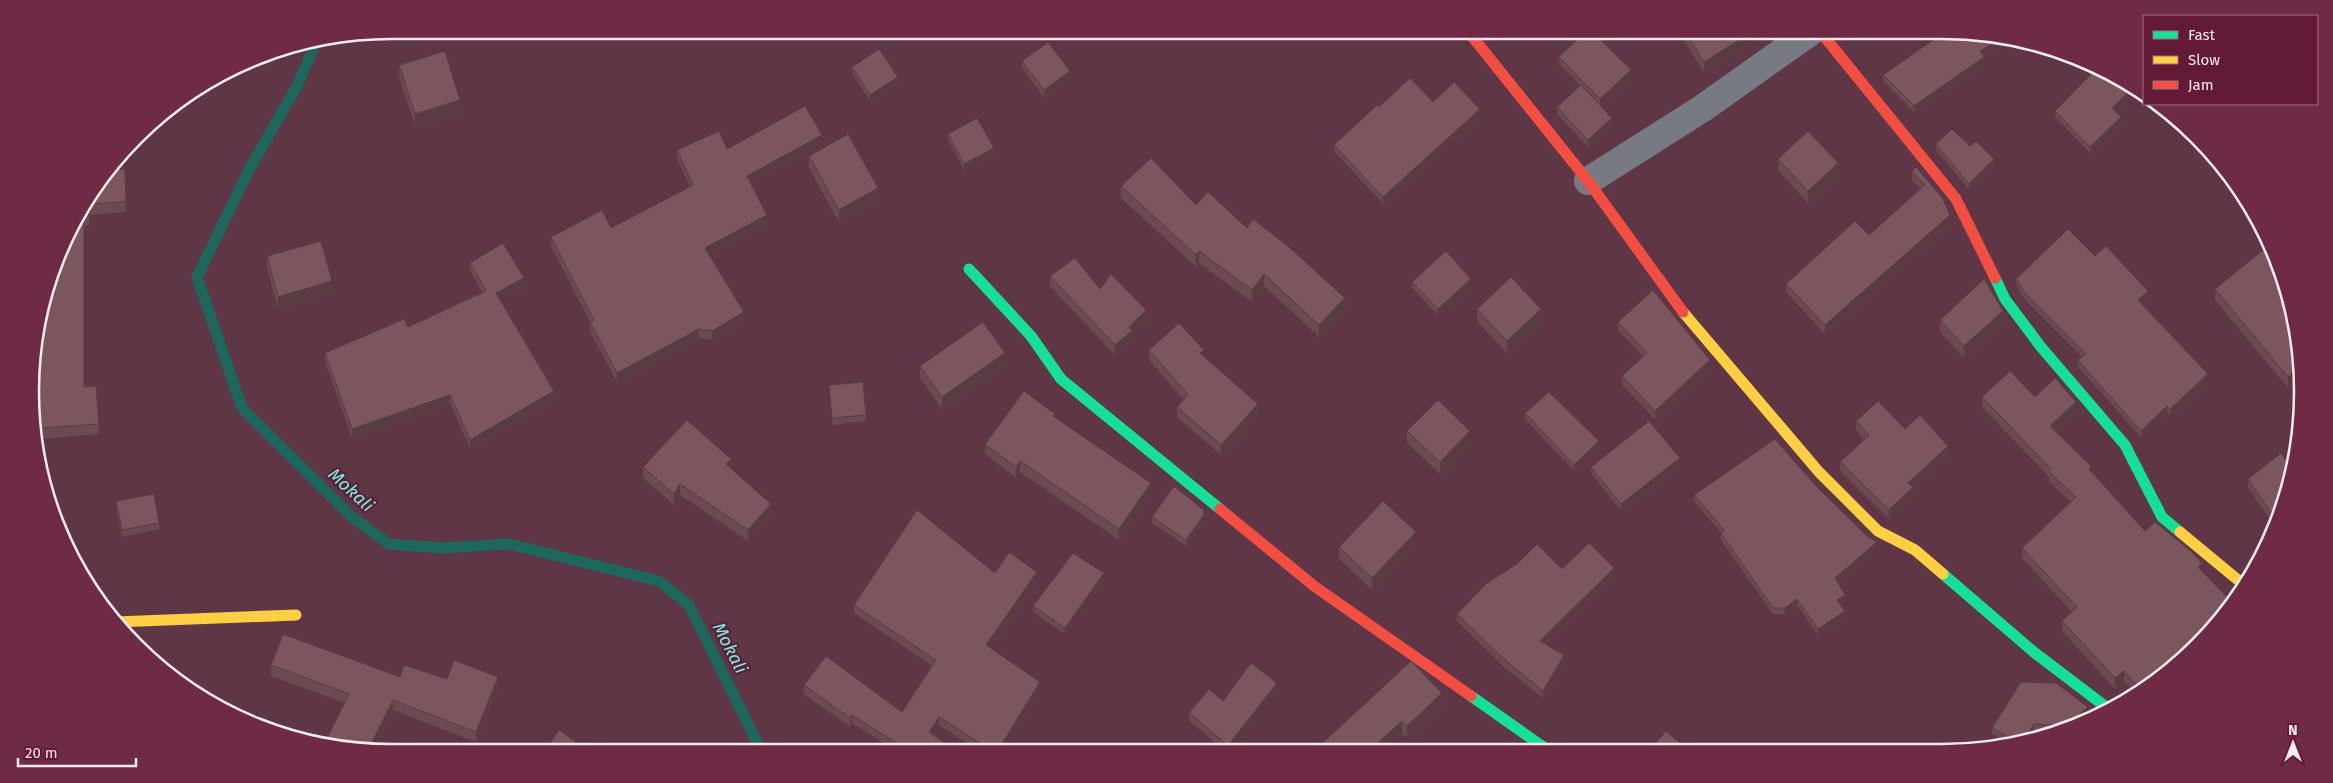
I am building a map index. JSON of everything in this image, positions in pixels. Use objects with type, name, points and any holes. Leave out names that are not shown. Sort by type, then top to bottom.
[{"type":"street","points":[[1474,39],[1588,181],[1676,304],[1819,472],[1878,531],[1915,550],[2035,653],[2103,705]]},
{"type":"street","points":[[1588,181],[1703,108],[1800,39]]},
{"type":"street","points":[[1826,39],[1956,199],[2005,299],[2041,347],[2124,445],[2162,517],[2239,581]]},
{"type":"street","points":[[969,269],[1031,336],[1061,379],[1314,586],[1539,744]]},
{"type":"street","points":[[124,622],[296,615]]},
{"type":"building","points":[[1578,39],[1600,39],[1631,70],[1600,99],[1559,57]]},
{"type":"building","points":[[1690,39],[1741,39],[1704,62]]},
{"type":"building","points":[[1935,39],[1994,43],[1980,51],[1984,57],[1914,106],[1883,75]]},
{"type":"building","points":[[1048,42],[1070,71],[1044,90],[1022,61]]},
{"type":"building","points":[[879,49],[898,77],[870,95],[852,67]]},
{"type":"building","points":[[445,51],[460,100],[415,114],[399,65]]},
{"type":"building","points":[[2092,73],[2128,92],[2112,108],[2121,117],[2090,147],[2055,111]]},
{"type":"building","points":[[1410,78],[1433,102],[1454,82],[1480,109],[1383,197],[1334,145],[1377,105],[1379,107]]},
{"type":"building","points":[[1581,85],[1612,118],[1588,140],[1557,107]]},
{"type":"building","points":[[805,106],[822,135],[747,176],[767,215],[705,248],[744,312],[712,331],[699,329],[617,373],[590,322],[594,320],[551,237],[602,210],[611,228],[693,185],[677,150],[719,131],[727,149]]},
{"type":"building","points":[[977,118],[994,148],[964,164],[948,134]]},
{"type":"building","points":[[1952,129],[1970,146],[1976,141],[1994,159],[1969,184],[1936,144]]},
{"type":"building","points":[[1808,131],[1838,163],[1808,191],[1778,159]]},
{"type":"building","points":[[848,134],[878,188],[839,210],[809,156]]},
{"type":"building","points":[[1151,158],[1196,205],[1208,192],[1247,228],[1253,219],[1289,247],[1345,298],[1319,325],[1264,274],[1252,290],[1199,251],[1196,255],[1121,186]]},
{"type":"building","points":[[1916,167],[1943,199],[1950,215],[1825,325],[1786,284],[1855,221],[1869,235],[1925,185],[1912,171]]},
{"type":"building","points":[[118,169],[125,169],[126,202],[93,204]]},
{"type":"building","points":[[84,219],[84,387],[96,386],[99,424],[41,428],[39,392],[42,345],[51,300],[57,278]]},
{"type":"building","points":[[2068,229],[2095,256],[2106,246],[2148,291],[2138,300],[2208,374],[2170,409],[2167,406],[2141,431],[2078,360],[2086,354],[2025,293],[2016,279]]},
{"type":"building","points":[[321,241],[332,281],[278,297],[267,256]]},
{"type":"building","points":[[503,243],[524,278],[496,293],[554,391],[470,440],[450,395],[352,429],[325,353],[404,319],[408,327],[486,291],[470,263]]},
{"type":"building","points":[[2263,250],[2276,278],[2287,323],[2293,372],[2288,377],[2215,289]]},
{"type":"building","points":[[1446,251],[1471,279],[1438,309],[1412,282]]},
{"type":"building","points":[[1075,258],[1100,289],[1111,274],[1146,310],[1129,327],[1132,331],[1115,345],[1050,276]]},
{"type":"building","points":[[1511,277],[1541,309],[1507,341],[1477,309]]},
{"type":"building","points":[[1984,279],[2003,311],[1964,346],[1940,320]]},
{"type":"building","points":[[1653,290],[1710,360],[1655,411],[1622,376],[1647,353],[1618,322]]},
{"type":"building","points":[[983,322],[1005,353],[942,397],[920,366]]},
{"type":"building","points":[[1179,323],[1204,350],[1200,353],[1258,404],[1221,445],[1177,407],[1188,395],[1149,350]]},
{"type":"building","points":[[2010,371],[2035,397],[2055,378],[2076,402],[2050,426],[2091,466],[2089,469],[2145,531],[2155,522],[2192,552],[2202,563],[2198,567],[2227,597],[2191,641],[2174,657],[2137,685],[2124,671],[2115,678],[2062,621],[2077,607],[2022,548],[2076,497],[2049,472],[2051,469],[1982,397]]},
{"type":"building","points":[[863,382],[866,415],[832,418],[829,385]]},
{"type":"building","points":[[1024,391],[1055,414],[1053,416],[1151,483],[1119,529],[1020,461],[1016,467],[985,444]]},
{"type":"building","points":[[1549,392],[1599,441],[1574,465],[1525,413]]},
{"type":"building","points":[[1438,400],[1470,431],[1440,462],[1407,431]]},
{"type":"building","points":[[1878,401],[1905,429],[1920,415],[1948,446],[1908,483],[1913,487],[1889,510],[1840,462],[1869,435],[1856,421]]},
{"type":"building","points":[[687,420],[731,459],[726,464],[771,504],[748,530],[680,484],[674,494],[643,467]]},
{"type":"building","points":[[1649,421],[1680,458],[1621,504],[1591,467]]},
{"type":"building","points":[[1775,439],[1816,486],[1867,536],[1877,542],[1835,578],[1845,595],[1837,600],[1845,611],[1818,629],[1797,599],[1785,608],[1773,608],[1721,533],[1724,530],[1694,495]]},
{"type":"building","points":[[2281,453],[2287,461],[2272,514],[2248,479]]},
{"type":"building","points":[[1174,486],[1204,510],[1204,515],[1186,540],[1152,517]]},
{"type":"building","points":[[154,494],[159,523],[122,530],[116,501]]},
{"type":"building","points":[[1383,501],[1416,532],[1372,578],[1339,547]]},
{"type":"building","points":[[917,510],[995,573],[1009,552],[1037,572],[986,645],[1040,682],[1002,744],[981,744],[939,717],[929,732],[946,744],[898,744],[852,715],[850,718],[804,685],[826,656],[902,712],[936,660],[854,605]]},
{"type":"building","points":[[1589,543],[1614,568],[1540,641],[1564,655],[1543,691],[1504,659],[1457,614],[1487,583],[1517,564],[1537,544],[1562,569]]},
{"type":"building","points":[[1073,553],[1104,573],[1065,628],[1033,606]]},
{"type":"building","points":[[283,634],[400,677],[404,665],[447,679],[454,660],[498,677],[476,732],[393,700],[371,743],[368,743],[327,738],[349,694],[271,665]]},
{"type":"building","points":[[1411,661],[1442,693],[1407,726],[1402,721],[1377,744],[1322,744]]},
{"type":"building","points":[[1251,663],[1277,683],[1229,744],[1224,744],[1189,713],[1209,689],[1223,701]]},
{"type":"building","points":[[2021,682],[2056,683],[2088,707],[2077,717],[2056,725],[2034,724],[2029,733],[2009,737],[1992,728]]},
{"type":"building","points":[[559,730],[579,744],[549,744]]},
{"type":"building","points":[[1666,731],[1681,744],[1655,744]]},
{"type":"waterway","name":"Mokali","points":[[314,48],[297,86],[250,168],[197,277],[242,408],[352,517],[389,544],[441,548],[509,544],[659,581],[689,605],[758,744]]},
{"type":"traffic: fast","points":[[969,269],[1031,336],[1061,379],[1220,509]]},
{"type":"traffic: fast","points":[[1995,278],[2005,299],[2041,347],[2125,445],[2162,517],[2180,532]]},
{"type":"traffic: fast","points":[[1943,574],[2035,653],[2103,705]]},
{"type":"traffic: fast","points":[[1471,696],[1539,744]]},
{"type":"traffic: slow","points":[[1683,312],[1819,472],[1878,531],[1915,550],[1943,574]]},
{"type":"traffic: slow","points":[[2180,532],[2239,581]]},
{"type":"traffic: slow","points":[[124,622],[296,615]]},
{"type":"traffic: jam","points":[[1474,39],[1588,181],[1683,312]]},
{"type":"traffic: jam","points":[[1826,39],[1956,199],[1995,278]]},
{"type":"traffic: jam","points":[[1220,509],[1314,586],[1471,696]]}]
